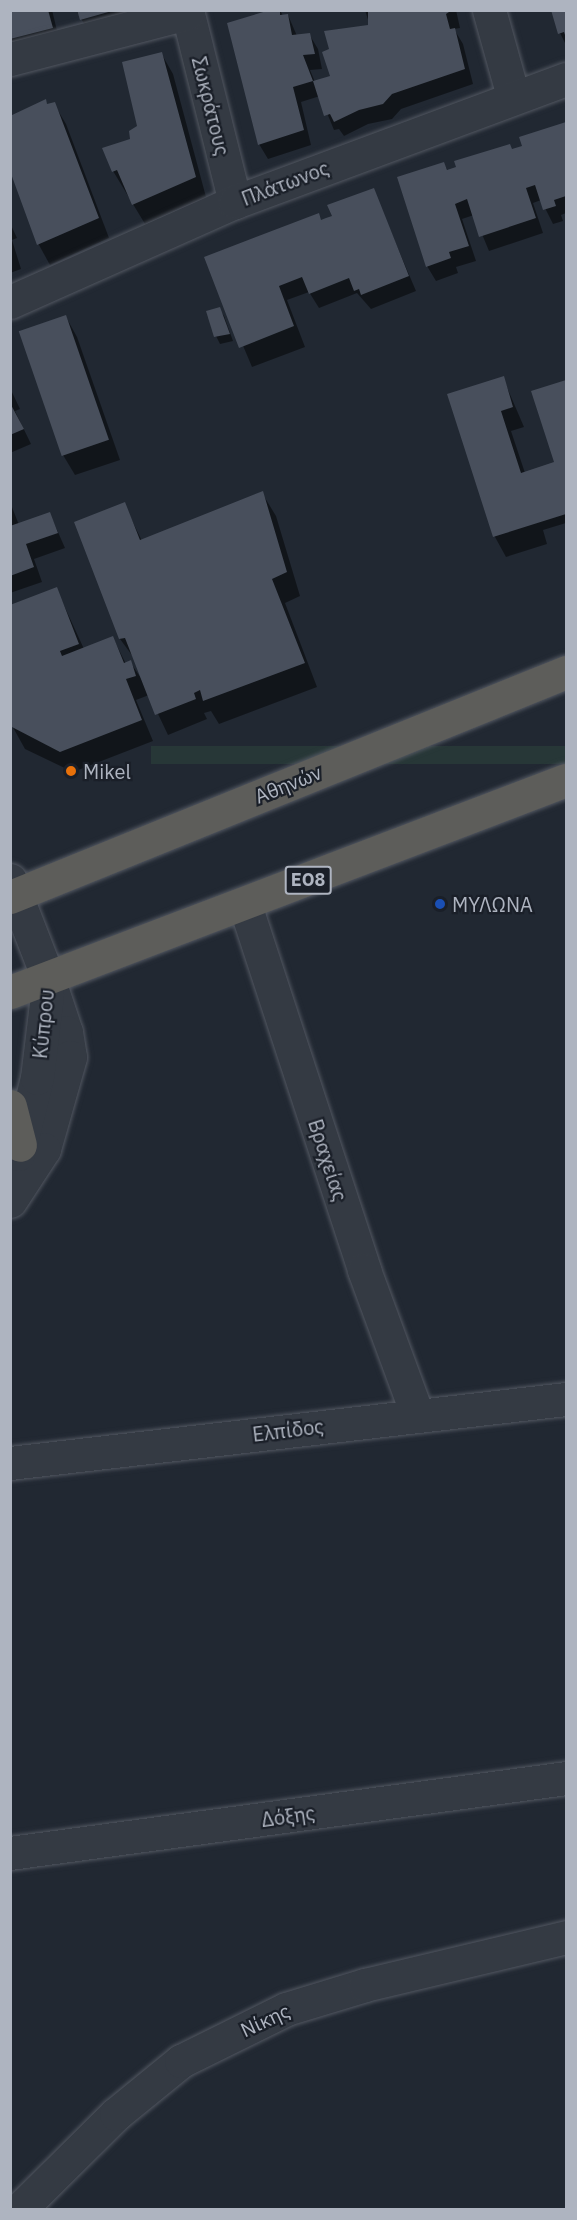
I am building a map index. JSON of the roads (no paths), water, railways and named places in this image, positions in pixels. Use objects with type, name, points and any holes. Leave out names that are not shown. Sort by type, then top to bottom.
[{"type":"highway","name":"Αθηνών","points":[[12,891],[567,672]]},
{"type":"highway","name":"ΕΟ8","points":[[10,992],[245,905],[567,780]]},
{"type":"highway","points":[[10,1106],[20,1145]]},
{"type":"street","points":[[489,10],[513,96]]},
{"type":"street","points":[[10,59],[187,12]]},
{"type":"street","name":"Σωκράτους","points":[[187,12],[235,202]]},
{"type":"street","name":"Πλάτωνος","points":[[10,302],[235,202],[513,96],[567,79]]},
{"type":"street","points":[[12,891],[48,978]]},
{"type":"street","name":"Βραχείας","points":[[245,905],[364,1270],[417,1414]]},
{"type":"street","name":"Κύπρου","points":[[10,1199],[41,1054],[48,978]]},
{"type":"street","name":"Κύπρου","points":[[10,1199],[44,1149],[70,1057],[66,1032],[48,978]]},
{"type":"street","name":"Ελπίδος","points":[[10,1463],[417,1414],[567,1399]]},
{"type":"street","name":"Δόξης","points":[[10,1853],[567,1778]]},
{"type":"street","name":"Νίκης","points":[[19,2210],[116,2114],[181,2061],[286,2009],[365,1985],[567,1937]]},
{"type":"place","name":"Mikel","points":[[71,771]]},
{"type":"place","name":"ΜΥΛΩΝΑ","points":[[440,904]]}]
